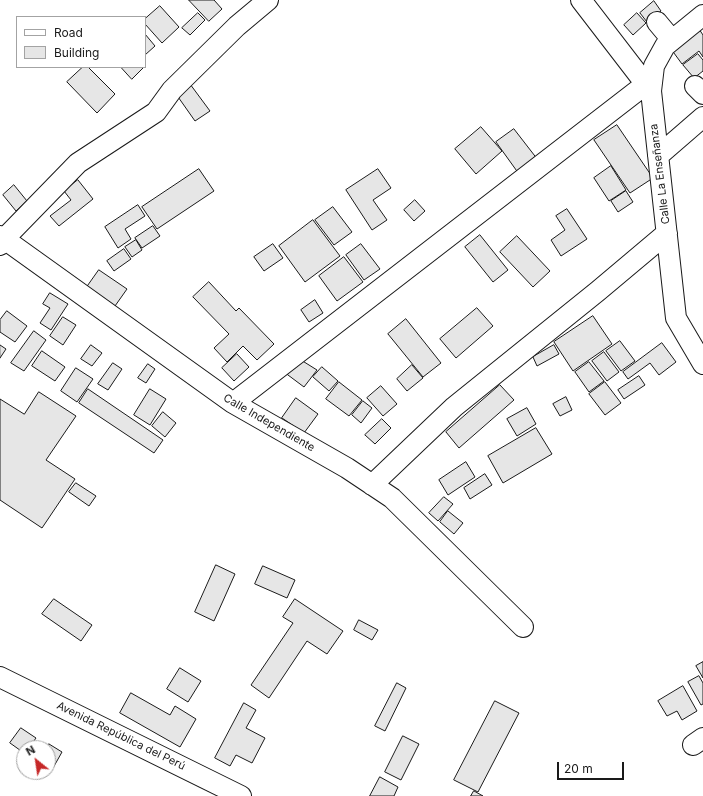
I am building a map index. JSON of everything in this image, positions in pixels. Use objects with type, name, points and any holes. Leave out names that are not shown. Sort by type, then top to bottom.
[{"type":"street","points":[[1,240],[78,163],[156,112],[172,90],[237,26],[268,0]]},
{"type":"street","points":[[581,0],[648,88]]},
{"type":"street","points":[[233,403],[648,88],[654,66],[665,46],[703,15]]},
{"type":"street","points":[[657,22],[672,40]]},
{"type":"street","name":"Calle La Enseñanza","points":[[648,88],[658,156],[676,318],[703,364]]},
{"type":"street","points":[[658,156],[703,117]]},
{"type":"street","points":[[372,485],[454,407],[598,291],[667,233]]},
{"type":"street","name":"Calle Independiente","points":[[1,240],[233,403],[347,468],[392,498],[523,627]]},
{"type":"street","name":"Avenida República del Perú","points":[[0,677],[241,796]]},
{"type":"building","points":[[189,0],[214,0],[222,9],[209,21]]},
{"type":"building","points":[[654,1],[661,11],[647,22],[640,13]]},
{"type":"building","points":[[160,6],[179,27],[162,43],[146,25],[146,18]]},
{"type":"building","points":[[198,13],[205,20],[190,35],[182,28]]},
{"type":"building","points":[[637,13],[646,23],[633,35],[624,25]]},
{"type":"building","points":[[699,29],[703,35],[703,57],[699,51],[682,64],[671,49]]},
{"type":"building","points":[[146,35],[155,46],[146,54]]},
{"type":"building","points":[[698,54],[703,60],[703,71],[694,78],[683,65]]},
{"type":"building","points":[[82,68],[89,68],[115,94],[97,113],[67,82]]},
{"type":"building","points":[[122,68],[143,68],[132,79]]},
{"type":"building","points":[[190,84],[210,111],[195,121],[176,94]]},
{"type":"building","points":[[617,125],[653,178],[630,193],[594,140]]},
{"type":"building","points":[[481,127],[502,151],[476,174],[455,149]]},
{"type":"building","points":[[514,129],[538,160],[519,174],[496,142]]},
{"type":"building","points":[[611,166],[626,190],[609,201],[594,178]]},
{"type":"building","points":[[199,169],[214,191],[157,229],[142,207]]},
{"type":"building","points":[[378,169],[391,188],[373,200],[387,220],[372,230],[346,190]]},
{"type":"building","points":[[78,180],[93,199],[59,226],[50,216],[71,200],[64,191]]},
{"type":"building","points":[[14,185],[27,201],[16,211],[3,195]]},
{"type":"building","points":[[626,191],[633,202],[618,212],[611,201]]},
{"type":"building","points":[[415,200],[425,211],[414,221],[404,210]]},
{"type":"building","points":[[138,205],[145,216],[125,229],[131,239],[118,248],[105,227]]},
{"type":"building","points":[[333,207],[352,232],[334,245],[315,220]]},
{"type":"building","points":[[567,209],[587,239],[561,256],[551,240],[565,230],[556,216]]},
{"type":"building","points":[[313,220],[340,256],[305,282],[279,246]]},
{"type":"building","points":[[153,226],[160,236],[142,248],[135,238]]},
{"type":"building","points":[[480,235],[508,270],[493,282],[465,247]]},
{"type":"building","points":[[517,236],[550,271],[533,287],[500,252]]},
{"type":"building","points":[[136,240],[142,250],[132,257],[125,247]]},
{"type":"building","points":[[273,244],[283,258],[264,271],[254,257]]},
{"type":"building","points":[[361,244],[380,269],[364,280],[346,255]]},
{"type":"building","points":[[124,249],[131,259],[114,271],[107,261]]},
{"type":"building","points":[[344,257],[363,282],[337,301],[319,276]]},
{"type":"building","points":[[99,270],[127,289],[115,306],[87,287]]},
{"type":"building","points":[[209,282],[236,311],[239,308],[274,344],[257,360],[243,346],[227,362],[214,348],[229,334],[193,297]]},
{"type":"building","points":[[50,293],[68,304],[51,330],[40,323],[50,308],[43,304]]},
{"type":"building","points":[[315,300],[323,313],[309,322],[301,310]]},
{"type":"building","points":[[477,308],[493,326],[456,358],[440,339]]},
{"type":"building","points":[[7,311],[27,326],[15,342],[0,332],[0,320]]},
{"type":"building","points":[[593,316],[612,344],[573,371],[554,342]]},
{"type":"building","points":[[63,317],[76,325],[63,345],[50,336]]},
{"type":"building","points":[[406,319],[441,363],[423,377],[388,334]]},
{"type":"building","points":[[34,331],[46,340],[24,371],[11,363]]},
{"type":"building","points":[[620,341],[635,361],[621,371],[606,351]]},
{"type":"building","points":[[662,343],[676,362],[659,375],[650,363],[628,379],[623,372]]},
{"type":"building","points":[[0,345],[6,349],[0,358]]},
{"type":"building","points":[[91,345],[102,353],[92,366],[81,359]]},
{"type":"building","points":[[554,345],[559,354],[537,366],[533,357]]},
{"type":"building","points":[[42,351],[65,367],[55,381],[32,366]]},
{"type":"building","points":[[604,352],[619,372],[607,381],[592,361]]},
{"type":"building","points":[[237,354],[249,367],[234,381],[222,368]]},
{"type":"building","points":[[301,360],[317,370],[304,387],[284,372]]},
{"type":"building","points":[[589,362],[604,381],[589,392],[575,372]]},
{"type":"building","points":[[113,363],[122,369],[108,390],[98,384]]},
{"type":"building","points":[[148,364],[155,369],[146,383],[138,378]]},
{"type":"building","points":[[412,365],[423,378],[407,391],[397,379]]},
{"type":"building","points":[[322,367],[338,381],[329,391],[313,377]]},
{"type":"building","points":[[76,368],[93,379],[77,402],[61,391]]},
{"type":"building","points":[[639,376],[645,385],[624,399],[618,390]]},
{"type":"building","points":[[339,382],[362,400],[349,416],[326,399]]},
{"type":"building","points":[[605,382],[621,403],[605,415],[589,394]]},
{"type":"building","points":[[500,385],[514,400],[459,448],[446,432]]},
{"type":"building","points":[[381,386],[397,404],[383,416],[367,398]]},
{"type":"building","points":[[88,389],[163,440],[154,453],[79,403]]},
{"type":"building","points":[[150,389],[166,399],[150,425],[134,415]]},
{"type":"building","points":[[39,392],[76,416],[46,460],[75,479],[42,528],[0,500],[0,399],[24,414]]},
{"type":"building","points":[[566,397],[572,410],[560,416],[553,404]]},
{"type":"building","points":[[296,398],[318,414],[304,433],[282,418]]},
{"type":"building","points":[[363,401],[372,408],[361,423],[352,415]]},
{"type":"building","points":[[527,408],[536,424],[517,436],[507,419]]},
{"type":"building","points":[[163,412],[176,423],[165,437],[152,426]]},
{"type":"building","points":[[382,419],[391,428],[375,444],[365,435]]},
{"type":"building","points":[[536,428],[552,454],[503,483],[488,456]]},
{"type":"building","points":[[466,462],[475,477],[448,495],[439,480]]},
{"type":"building","points":[[485,474],[492,485],[470,499],[464,488]]},
{"type":"building","points":[[76,483],[96,496],[89,506],[69,492]]},
{"type":"building","points":[[444,497],[453,504],[438,521],[429,513]]},
{"type":"building","points":[[448,511],[463,523],[454,534],[440,522]]},
{"type":"building","points":[[216,565],[235,574],[214,621],[195,612]]},
{"type":"building","points":[[263,566],[295,580],[287,598],[255,584]]},
{"type":"building","points":[[54,599],[92,625],[81,641],[42,614]]},
{"type":"building","points":[[295,599],[343,631],[327,654],[307,641],[269,698],[251,685],[293,623],[283,617]]},
{"type":"building","points":[[359,620],[378,630],[372,640],[354,630]]},
{"type":"building","points":[[703,662],[703,678],[696,666]]},
{"type":"building","points":[[180,668],[201,681],[188,702],[167,689]]},
{"type":"building","points":[[699,676],[703,683],[703,704],[701,705],[688,682]]},
{"type":"building","points":[[397,683],[406,688],[385,731],[375,726]]},
{"type":"building","points":[[683,686],[697,711],[682,720],[677,711],[667,716],[658,701]]},
{"type":"building","points":[[131,693],[170,715],[175,706],[196,719],[180,747],[120,713]]},
{"type":"building","points":[[495,701],[519,713],[478,792],[454,780]]},
{"type":"building","points":[[244,703],[256,710],[246,728],[265,738],[252,763],[236,755],[230,766],[215,758]]},
{"type":"building","points":[[21,728],[36,738],[35,740],[16,740],[16,747],[10,743]]},
{"type":"building","points":[[403,736],[419,744],[401,780],[385,772]]},
{"type":"building","points":[[56,748],[62,752],[56,763]]},
{"type":"building","points":[[380,777],[398,787],[394,796],[370,796]]},
{"type":"building","points":[[474,791],[483,796],[471,796]]}]
